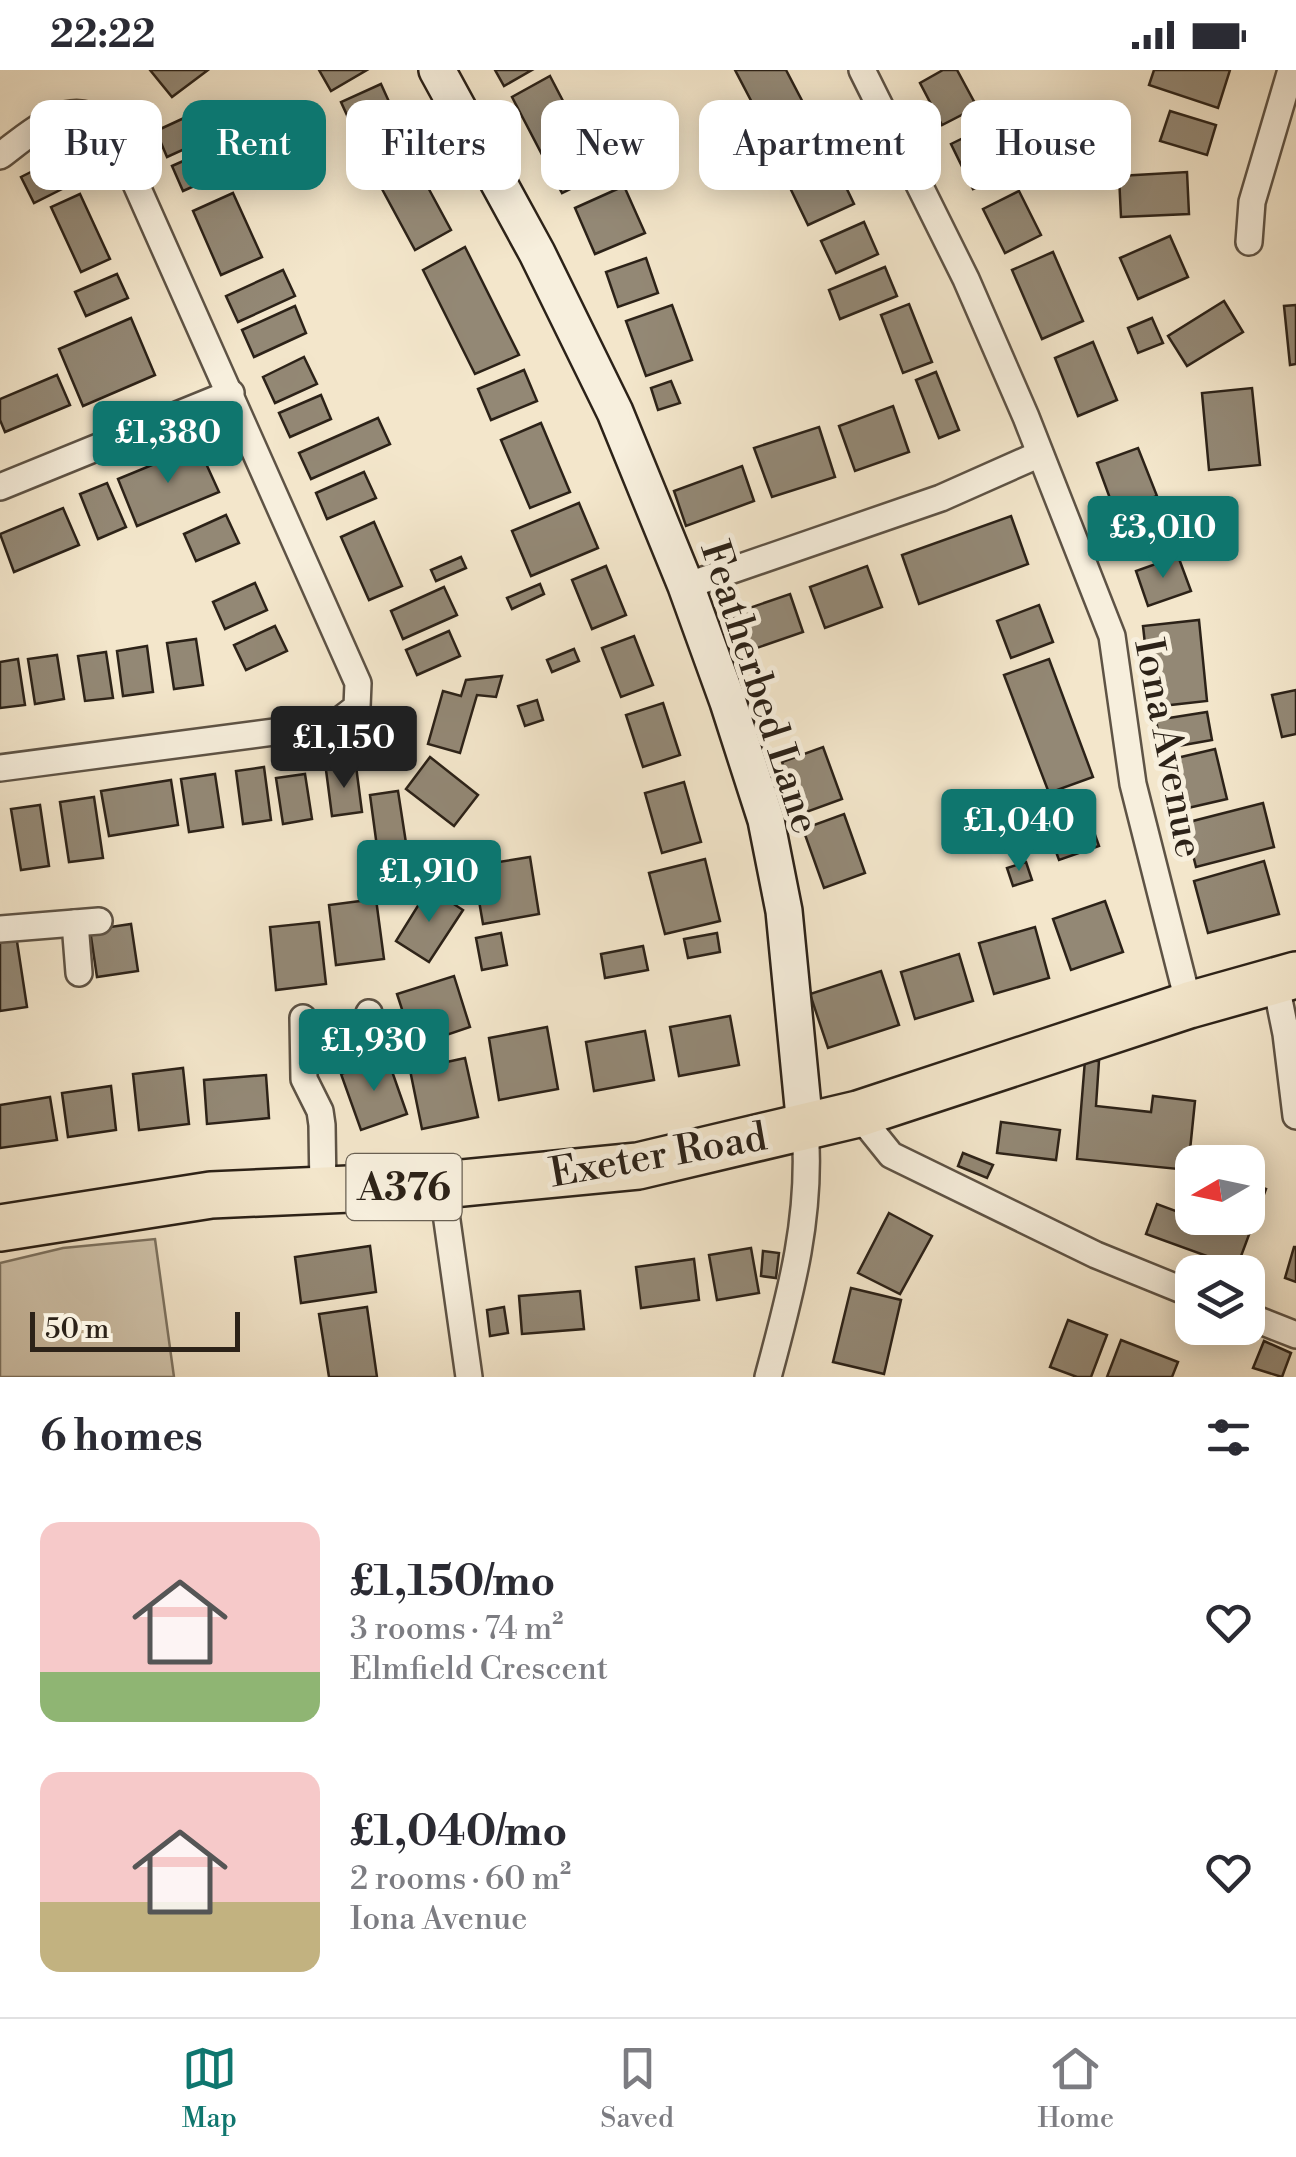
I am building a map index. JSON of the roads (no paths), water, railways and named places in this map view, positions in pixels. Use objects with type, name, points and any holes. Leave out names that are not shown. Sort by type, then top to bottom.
[{"type":"highway","name":"Exeter Road","points":[[0,1228],[211,1195],[442,1185],[638,1166],[858,1114],[1190,1005],[1286,978]]},
{"type":"street","name":"Featherbed Lane","points":[[437,70],[538,254],[615,412],[686,586],[766,820],[784,911],[808,1165],[796,1274],[768,1377]]},
{"type":"street","name":"Iona Avenue","points":[[862,70],[966,279],[1112,636],[1132,784],[1190,1005]]},
{"type":"street","points":[[1249,242],[1252,202],[1291,70]]},
{"type":"street","points":[[0,156],[56,117],[79,112],[100,121],[119,146],[358,683],[356,707],[336,724],[0,768]]},
{"type":"street","points":[[0,487],[230,394]]},
{"type":"street","points":[[686,586],[941,498],[1040,454]]},
{"type":"street","points":[[0,929],[87,922],[79,973]]},
{"type":"street","points":[[1286,978],[1286,1034],[1296,1116]]},
{"type":"street","points":[[306,1047],[372,1040],[370,1012]]},
{"type":"street","points":[[303,1018],[304,1078],[320,1111],[322,1125],[323,1191]]},
{"type":"street","points":[[858,1114],[891,1154],[1096,1255],[1175,1287]]},
{"type":"street","points":[[442,1185],[468,1377]]},
{"type":"street","points":[[1265,1323],[1296,1335]]}]
